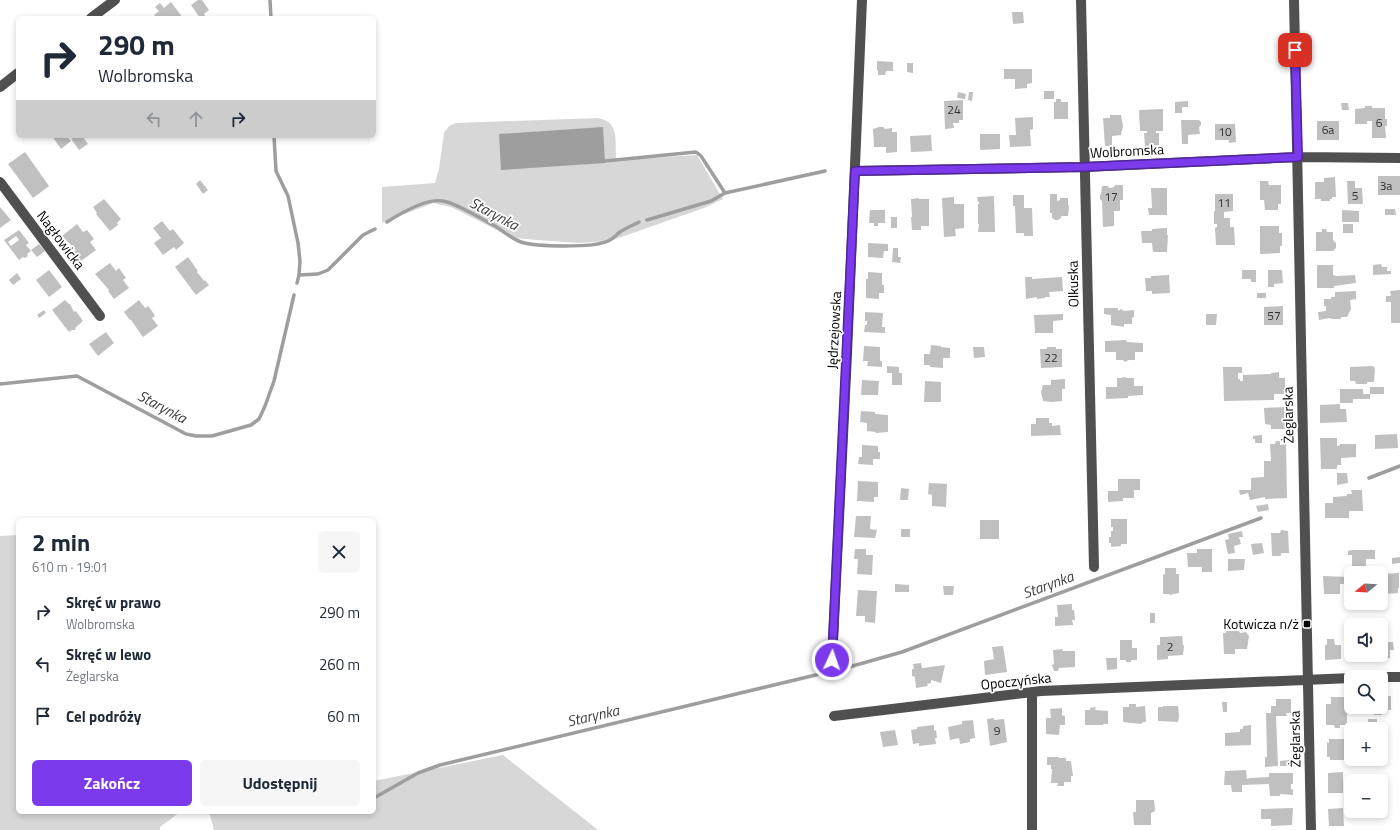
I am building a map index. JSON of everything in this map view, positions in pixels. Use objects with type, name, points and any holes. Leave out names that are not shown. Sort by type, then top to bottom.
[{"type":"street","points":[[94,16],[115,0]]},
{"type":"street","name":"Jędrzejowska","points":[[832,660],[862,0]]},
{"type":"street","name":"Olkuska","points":[[1081,0],[1094,567]]},
{"type":"street","name":"Żeglarska","points":[[1294,0],[1311,830]]},
{"type":"street","points":[[0,87],[16,75]]},
{"type":"street","name":"Wolbromska","points":[[855,171],[1084,167],[1298,157],[1400,158]]},
{"type":"street","name":"Nagłowicka","points":[[0,182],[100,316]]},
{"type":"street","points":[[1388,677],[1400,677]]},
{"type":"street","name":"Opoczyńska","points":[[834,716],[1032,692],[1344,678]]},
{"type":"street","points":[[1032,692],[1032,830]]},
{"type":"shaded area","points":[[598,118],[605,120],[613,128],[616,140],[616,160],[697,155],[723,199],[704,208],[610,241],[578,243],[513,238],[451,207],[433,203],[382,223],[382,187],[435,183],[439,169],[444,133],[449,126],[456,123]]},
{"type":"shaded area","points":[[603,127],[605,163],[501,170],[499,134]]},
{"type":"shaded area","points":[[16,535],[16,814],[177,814],[160,827],[160,830],[0,830],[0,536]]},
{"type":"shaded area","points":[[503,755],[598,830],[214,830],[210,814],[376,814],[376,781]]},
{"type":"building","points":[[198,0],[202,0],[209,10],[204,14],[205,16],[199,16],[191,5]]},
{"type":"building","points":[[171,2],[182,16],[154,15],[159,11],[155,7],[160,3],[164,8]]},
{"type":"building","points":[[1012,12],[1023,12],[1024,23],[1013,24]]},
{"type":"building","points":[[877,61],[893,62],[893,71],[886,71],[885,75],[878,75]]},
{"type":"building","points":[[907,63],[913,63],[913,73],[907,72]]},
{"type":"building","points":[[1004,69],[1032,69],[1032,83],[1027,84],[1027,88],[1015,89],[1015,79],[1004,79]]},
{"type":"building","points":[[1044,91],[1054,91],[1054,99],[1044,99]]},
{"type":"building","points":[[958,92],[966,94],[965,99],[957,98]]},
{"type":"building","points":[[969,92],[973,92],[972,101],[968,100]]},
{"type":"building","points":[[1056,99],[1061,99],[1061,102],[1068,102],[1068,119],[1054,119],[1054,102],[1056,102]]},
{"type":"building","points":[[963,100],[963,120],[959,120],[959,123],[953,123],[954,128],[945,129],[944,101]]},
{"type":"building","points":[[1188,101],[1188,107],[1182,107],[1182,113],[1175,113],[1175,102]]},
{"type":"building","points":[[1341,103],[1348,103],[1349,110],[1342,110]]},
{"type":"building","points":[[1365,106],[1372,106],[1372,108],[1385,108],[1385,119],[1387,119],[1387,126],[1385,126],[1386,138],[1372,138],[1372,121],[1367,121],[1367,124],[1355,124],[1355,109],[1365,108]]},
{"type":"building","points":[[1163,109],[1163,131],[1156,131],[1156,133],[1159,133],[1159,145],[1145,146],[1144,133],[1147,133],[1147,131],[1140,131],[1139,110]]},
{"type":"building","points":[[1110,115],[1121,115],[1123,126],[1121,135],[1112,136],[1112,146],[1105,146],[1103,118],[1110,118]]},
{"type":"building","points":[[1033,117],[1033,129],[1030,130],[1031,146],[1010,147],[1009,135],[1016,135],[1015,118]]},
{"type":"building","points":[[1181,120],[1199,120],[1201,122],[1199,127],[1200,134],[1188,135],[1188,144],[1182,144]]},
{"type":"building","points":[[1317,121],[1339,121],[1339,140],[1317,140]]},
{"type":"building","points":[[1215,124],[1235,124],[1236,142],[1229,143],[1229,140],[1215,140]]},
{"type":"building","points":[[883,127],[885,129],[892,128],[892,132],[897,132],[897,152],[886,153],[886,147],[874,147],[873,129]]},
{"type":"building","points":[[980,134],[1000,134],[1000,149],[980,150]]},
{"type":"building","points":[[931,135],[932,151],[911,152],[910,136]]},
{"type":"building","points":[[53,138],[69,138],[71,141],[61,149]]},
{"type":"building","points":[[84,138],[88,144],[79,150],[71,139]]},
{"type":"building","points":[[25,152],[49,186],[33,198],[8,164]]},
{"type":"building","points":[[1378,176],[1400,176],[1400,195],[1378,195]]},
{"type":"building","points":[[1335,177],[1336,197],[1332,197],[1330,201],[1315,199],[1315,182],[1324,182],[1324,178]]},
{"type":"building","points":[[200,180],[208,190],[203,194],[196,184]]},
{"type":"building","points":[[1260,181],[1268,181],[1269,185],[1281,185],[1281,204],[1278,204],[1278,210],[1265,210],[1264,200],[1260,200]]},
{"type":"building","points":[[1347,181],[1355,181],[1355,188],[1362,188],[1363,204],[1348,204]]},
{"type":"building","points":[[1115,185],[1123,185],[1123,200],[1120,200],[1120,211],[1114,211],[1114,226],[1103,227],[1102,201],[1100,199],[1102,186],[1108,186],[1109,188],[1114,187]]},
{"type":"building","points":[[1151,188],[1167,188],[1167,215],[1149,215],[1148,208],[1152,208]]},
{"type":"building","points":[[1050,194],[1057,194],[1057,201],[1060,200],[1060,198],[1068,198],[1068,216],[1061,216],[1058,220],[1052,218],[1052,213],[1050,213]]},
{"type":"building","points":[[1215,194],[1233,194],[1233,211],[1224,212],[1224,218],[1230,218],[1230,227],[1234,227],[1235,245],[1216,245],[1215,228],[1217,227],[1217,224],[1214,224]]},
{"type":"building","points":[[1013,195],[1024,195],[1024,208],[1032,208],[1033,236],[1024,236],[1024,233],[1016,233]]},
{"type":"building","points":[[994,196],[995,232],[978,232],[979,202],[977,197]]},
{"type":"building","points":[[954,197],[954,204],[964,204],[964,228],[955,229],[956,236],[944,237],[942,198]]},
{"type":"building","points":[[104,199],[121,219],[117,223],[118,225],[110,231],[96,214],[97,213],[93,207]]},
{"type":"building","points":[[911,199],[929,199],[929,226],[921,226],[921,230],[912,230]]},
{"type":"building","points":[[0,207],[11,220],[0,228]]},
{"type":"building","points":[[1385,209],[1395,209],[1396,215],[1385,215]]},
{"type":"building","points":[[870,210],[885,210],[885,223],[878,223],[878,226],[874,226],[874,223],[869,223]]},
{"type":"building","points":[[1342,210],[1359,211],[1359,222],[1342,222]]},
{"type":"building","points":[[891,217],[897,217],[897,228],[891,228]]},
{"type":"building","points":[[162,221],[170,231],[173,229],[184,243],[176,250],[174,247],[163,255],[154,243],[161,238],[153,228]]},
{"type":"building","points":[[77,224],[83,232],[87,230],[94,239],[90,242],[96,250],[81,261],[74,252],[76,251],[73,247],[62,236]]},
{"type":"building","points":[[1343,224],[1353,224],[1353,233],[1343,233]]},
{"type":"building","points":[[1260,226],[1279,226],[1279,233],[1282,233],[1282,246],[1280,246],[1280,253],[1260,254]]},
{"type":"building","points":[[1167,228],[1167,252],[1153,252],[1152,243],[1142,243],[1141,231],[1152,231],[1152,229]]},
{"type":"building","points":[[1322,229],[1326,229],[1327,232],[1333,232],[1333,240],[1336,243],[1336,248],[1333,251],[1316,251],[1316,232],[1322,232]]},
{"type":"building","points":[[19,230],[29,243],[26,245],[31,251],[27,254],[28,256],[19,260],[4,240]],"holes":[[[16,236],[19,240],[11,246],[8,242]]]},
{"type":"building","points":[[868,243],[888,244],[888,251],[884,251],[883,258],[868,257]]},
{"type":"building","points":[[39,244],[45,251],[37,257],[31,250]]},
{"type":"building","points":[[893,248],[898,248],[898,257],[901,257],[900,263],[892,262]]},
{"type":"building","points":[[188,257],[198,271],[197,272],[209,285],[196,295],[175,267]]},
{"type":"building","points":[[110,263],[116,271],[119,268],[126,278],[123,280],[129,288],[114,299],[108,291],[109,290],[95,274]]},
{"type":"building","points":[[1381,264],[1382,267],[1387,267],[1387,271],[1391,271],[1391,274],[1373,275],[1373,265]]},
{"type":"building","points":[[1317,265],[1333,265],[1333,275],[1336,276],[1355,275],[1356,283],[1334,286],[1334,288],[1317,288]]},
{"type":"building","points":[[49,270],[62,287],[49,297],[36,280]]},
{"type":"building","points":[[1242,270],[1256,270],[1256,282],[1251,282],[1251,279],[1242,279]]},
{"type":"building","points":[[1268,270],[1282,270],[1283,283],[1274,284],[1274,287],[1268,287]]},
{"type":"building","points":[[868,272],[882,273],[884,293],[879,293],[879,299],[866,298],[866,279],[868,279]]},
{"type":"building","points":[[17,273],[21,279],[13,285],[9,280]]},
{"type":"building","points":[[1169,275],[1170,293],[1152,294],[1152,291],[1146,291],[1145,278],[1151,278],[1151,276]]},
{"type":"building","points":[[1025,277],[1032,277],[1032,279],[1062,277],[1063,291],[1049,292],[1050,297],[1026,299]]},
{"type":"building","points":[[1400,290],[1400,323],[1391,323],[1391,302],[1386,302],[1386,296],[1391,296],[1390,291]]},
{"type":"building","points":[[1356,291],[1356,299],[1350,300],[1351,309],[1347,317],[1341,317],[1341,319],[1330,318],[1319,320],[1318,312],[1326,311],[1324,299],[1331,299],[1331,297],[1335,297],[1335,292]]},
{"type":"building","points":[[1257,293],[1266,293],[1266,298],[1257,298]]},
{"type":"building","points":[[65,300],[83,321],[76,327],[75,330],[69,332],[52,310]]},
{"type":"building","points":[[139,300],[145,308],[148,306],[152,311],[155,316],[152,318],[158,326],[143,337],[124,312]]},
{"type":"building","points":[[1283,306],[1283,325],[1264,325],[1264,307]]},
{"type":"building","points":[[1104,308],[1118,308],[1118,311],[1121,309],[1124,311],[1134,310],[1132,324],[1124,324],[1124,327],[1111,325],[1111,315],[1104,314]]},
{"type":"building","points":[[44,310],[46,313],[39,318],[37,315]]},
{"type":"building","points":[[865,312],[883,313],[882,327],[885,327],[885,333],[864,332],[865,325],[867,325],[867,321],[865,321]]},
{"type":"building","points":[[1063,314],[1063,320],[1053,321],[1053,333],[1035,333],[1034,315]]},
{"type":"building","points":[[1206,314],[1217,314],[1216,325],[1206,325]]},
{"type":"building","points":[[106,332],[114,343],[98,356],[89,344]]},
{"type":"building","points":[[1126,340],[1127,342],[1143,343],[1143,352],[1135,352],[1135,360],[1125,362],[1123,360],[1116,360],[1116,352],[1105,352],[1105,341]]},
{"type":"building","points":[[931,345],[950,348],[950,358],[943,358],[943,368],[924,365],[924,354],[930,354]]},
{"type":"building","points":[[864,346],[880,347],[880,361],[882,361],[882,367],[867,366],[868,361],[863,361]]},
{"type":"building","points":[[973,347],[984,347],[985,357],[974,358]]},
{"type":"building","points":[[1047,347],[1062,349],[1062,367],[1041,368],[1040,349],[1047,349]]},
{"type":"building","points":[[887,366],[899,367],[899,373],[902,373],[902,385],[892,385],[892,373],[887,373]]},
{"type":"building","points":[[1373,366],[1375,369],[1374,382],[1367,382],[1367,384],[1356,384],[1355,381],[1350,381],[1350,367]]},
{"type":"building","points":[[1223,367],[1242,367],[1242,373],[1238,373],[1238,379],[1240,379],[1240,381],[1243,381],[1243,375],[1271,374],[1279,372],[1279,378],[1285,378],[1285,394],[1274,394],[1274,400],[1224,401]]},
{"type":"building","points":[[1117,378],[1134,378],[1134,386],[1143,386],[1143,395],[1128,396],[1128,398],[1106,399],[1106,387],[1117,387]]},
{"type":"building","points":[[1065,379],[1065,389],[1062,389],[1062,401],[1043,401],[1041,392],[1043,385],[1051,385],[1051,380]]},
{"type":"building","points":[[862,380],[879,381],[878,395],[861,395]]},
{"type":"building","points":[[925,381],[941,382],[941,402],[924,402]]},
{"type":"building","points":[[1370,387],[1384,387],[1384,394],[1370,394]]},
{"type":"building","points":[[1340,389],[1363,389],[1363,394],[1370,394],[1370,399],[1353,399],[1353,403],[1340,403]]},
{"type":"building","points":[[1340,404],[1340,409],[1346,409],[1347,422],[1320,423],[1320,405]]},
{"type":"building","points":[[1285,407],[1286,429],[1271,429],[1271,425],[1265,424],[1264,408]]},
{"type":"building","points":[[861,411],[888,415],[888,432],[876,433],[867,431],[867,423],[860,422]]},
{"type":"building","points":[[1036,418],[1049,418],[1049,423],[1052,423],[1052,426],[1060,425],[1061,435],[1031,436],[1031,424],[1036,424]]},
{"type":"building","points":[[1397,434],[1398,448],[1375,449],[1375,435]]},
{"type":"building","points":[[1262,435],[1262,443],[1255,443],[1253,436]]},
{"type":"building","points":[[1320,438],[1337,438],[1337,446],[1340,444],[1356,444],[1356,457],[1341,458],[1341,465],[1337,465],[1337,469],[1321,469]]},
{"type":"building","points":[[1276,441],[1280,441],[1280,445],[1286,444],[1287,498],[1265,499],[1265,497],[1250,500],[1248,493],[1240,495],[1239,490],[1251,490],[1251,478],[1264,477],[1264,461],[1271,461],[1270,444],[1275,444]]},
{"type":"building","points":[[862,445],[878,446],[880,459],[873,459],[873,465],[858,464],[859,457],[862,457]]},
{"type":"building","points":[[1337,473],[1347,473],[1348,483],[1337,485]]},
{"type":"building","points":[[1118,479],[1140,479],[1140,490],[1134,490],[1134,498],[1123,498],[1123,501],[1108,502],[1108,491],[1118,491]]},
{"type":"building","points":[[858,481],[878,482],[878,497],[874,497],[874,502],[857,501]]},
{"type":"building","points":[[929,483],[947,484],[946,507],[932,506],[932,495],[928,494]]},
{"type":"building","points":[[901,488],[909,489],[908,500],[900,500]]},
{"type":"building","points":[[1351,490],[1362,490],[1363,511],[1349,511],[1349,518],[1325,518],[1325,503],[1333,503],[1333,497],[1352,494]]},
{"type":"building","points":[[1268,504],[1269,510],[1258,512],[1256,506]]},
{"type":"building","points":[[856,516],[871,516],[870,529],[877,530],[875,538],[854,537]]},
{"type":"building","points":[[1111,519],[1127,519],[1127,544],[1111,547],[1109,537],[1111,537],[1113,527],[1111,527]]},
{"type":"building","points":[[980,520],[999,520],[999,539],[980,539]]},
{"type":"building","points":[[901,529],[910,529],[910,537],[901,537]]},
{"type":"building","points":[[1281,530],[1288,531],[1289,553],[1281,553],[1281,556],[1272,556],[1271,533],[1280,533]]},
{"type":"building","points":[[1242,531],[1243,537],[1239,537],[1241,544],[1234,546],[1235,553],[1228,554],[1225,540],[1229,539],[1228,534]]},
{"type":"building","points":[[1262,543],[1264,553],[1253,555],[1251,544]]},
{"type":"building","points":[[855,549],[866,549],[866,555],[873,555],[872,575],[857,574],[858,559],[854,559]]},
{"type":"building","points":[[1197,549],[1212,549],[1212,572],[1202,572],[1202,567],[1188,567],[1187,553],[1197,553]]},
{"type":"building","points":[[1375,550],[1375,559],[1366,559],[1366,566],[1352,566],[1352,555],[1348,555],[1348,551]]},
{"type":"building","points":[[1400,557],[1400,563],[1392,564],[1392,558]]},
{"type":"building","points":[[1228,559],[1245,559],[1244,570],[1228,571]]},
{"type":"building","points":[[1165,568],[1176,568],[1176,574],[1179,574],[1179,593],[1170,595],[1163,594],[1163,575],[1165,574]]},
{"type":"building","points":[[1399,573],[1398,593],[1388,594],[1388,574]]},
{"type":"building","points":[[1323,576],[1344,577],[1344,584],[1340,584],[1340,594],[1324,594]]},
{"type":"building","points":[[895,584],[909,585],[909,592],[895,592]]},
{"type":"building","points":[[943,586],[954,586],[953,595],[944,595]]},
{"type":"building","points":[[858,590],[877,591],[875,623],[865,622],[865,616],[856,616]]},
{"type":"building","points":[[1072,604],[1075,620],[1072,620],[1073,625],[1055,626],[1055,617],[1058,617],[1057,605]]},
{"type":"building","points":[[1150,613],[1155,613],[1155,623],[1150,623]]},
{"type":"building","points":[[1226,631],[1239,631],[1240,633],[1246,632],[1249,636],[1247,649],[1235,649],[1235,654],[1224,654],[1223,633],[1226,633]]},
{"type":"building","points":[[1182,636],[1184,646],[1183,655],[1168,656],[1168,659],[1157,660],[1157,645],[1160,645],[1160,637]]},
{"type":"building","points":[[1327,639],[1334,639],[1335,645],[1341,645],[1341,659],[1325,660],[1325,645],[1327,645]]},
{"type":"building","points":[[1120,640],[1132,640],[1132,648],[1137,648],[1137,660],[1126,662],[1126,660],[1120,660]]},
{"type":"building","points":[[1388,642],[1393,642],[1394,650],[1390,650],[1390,658],[1388,658]]},
{"type":"building","points":[[1003,646],[1007,672],[985,675],[984,661],[994,659],[992,647]]},
{"type":"building","points":[[1063,649],[1062,651],[1075,651],[1075,667],[1059,668],[1058,671],[1054,671],[1052,665],[1054,664],[1053,650]]},
{"type":"building","points":[[1106,658],[1117,658],[1117,669],[1107,670]]},
{"type":"building","points":[[921,663],[922,668],[945,665],[941,683],[931,680],[931,683],[927,684],[928,686],[916,688],[915,677],[912,676],[912,669],[914,669],[913,664]]},
{"type":"building","points":[[1388,696],[1391,696],[1391,710],[1388,710]]},
{"type":"building","points":[[1331,697],[1344,697],[1344,714],[1347,714],[1347,722],[1344,722],[1344,725],[1340,725],[1340,728],[1335,728],[1334,725],[1326,725],[1326,704],[1331,704]]},
{"type":"building","points":[[1276,699],[1291,699],[1291,713],[1286,713],[1287,716],[1276,716],[1278,766],[1265,767],[1265,757],[1267,757],[1266,713],[1271,713],[1271,706],[1276,706]]},
{"type":"building","points":[[1222,702],[1227,702],[1227,712],[1223,712]]},
{"type":"building","points":[[1129,704],[1136,704],[1136,707],[1145,706],[1146,722],[1141,724],[1123,722],[1123,707],[1129,707]]},
{"type":"building","points":[[1178,706],[1178,722],[1158,721],[1158,707]]},
{"type":"building","points":[[1096,707],[1095,710],[1108,711],[1108,724],[1085,725],[1085,710],[1090,710],[1090,708]]},
{"type":"building","points":[[1062,708],[1062,715],[1065,716],[1065,725],[1060,725],[1059,735],[1046,734],[1046,718],[1051,718],[1050,709]]},
{"type":"building","points":[[994,718],[994,720],[1004,719],[1007,742],[990,746],[987,719]]},
{"type":"building","points":[[1368,719],[1377,719],[1377,722],[1368,722]]},
{"type":"building","points":[[973,720],[975,738],[970,739],[970,742],[960,744],[959,738],[950,740],[948,727],[962,724],[962,721]]},
{"type":"building","points":[[934,725],[934,731],[936,730],[937,738],[935,738],[936,744],[919,746],[919,743],[913,744],[911,730],[917,729],[917,727]]},
{"type":"building","points":[[1251,725],[1251,745],[1225,746],[1225,733],[1240,732],[1240,729],[1243,729],[1243,726]]},
{"type":"building","points":[[895,730],[898,745],[883,747],[880,732]]},
{"type":"building","points":[[1329,739],[1344,739],[1344,760],[1330,760],[1330,757],[1327,757],[1327,742],[1329,743]]},
{"type":"building","points":[[1047,757],[1066,758],[1066,761],[1071,761],[1073,776],[1071,776],[1071,782],[1064,782],[1064,786],[1057,786],[1058,783],[1051,783],[1052,769],[1051,765],[1047,765]]},
{"type":"building","points":[[1289,760],[1290,766],[1280,766],[1280,761]]},
{"type":"building","points":[[1246,770],[1247,779],[1269,777],[1269,773],[1293,773],[1293,784],[1291,784],[1291,790],[1293,789],[1293,795],[1280,794],[1280,796],[1270,796],[1269,784],[1242,785],[1242,792],[1232,792],[1231,785],[1224,785],[1225,771]]},
{"type":"building","points":[[1343,772],[1343,793],[1328,793],[1328,773]]},
{"type":"building","points":[[1136,800],[1154,800],[1155,811],[1151,813],[1151,825],[1134,825],[1133,812],[1136,812]]},
{"type":"building","points":[[1293,808],[1292,825],[1271,826],[1271,819],[1261,819],[1261,809]]},
{"type":"building","points":[[1343,808],[1344,826],[1329,826],[1328,809]]},
{"type":"waterway","name":"Starynka","points":[[270,0],[271,16]]},
{"type":"waterway","name":"Starynka","points":[[274,138],[276,171],[288,196],[298,243],[300,261],[299,275]]},
{"type":"waterway","name":"Starynka","points":[[605,161],[696,152],[701,156],[725,193]]},
{"type":"waterway","name":"Starynka","points":[[647,220],[711,201],[725,193],[825,171]]},
{"type":"waterway","name":"Starynka","points":[[387,222],[422,204],[443,201],[469,212],[521,242],[539,245],[565,246],[590,245],[608,241],[622,231],[639,222]]},
{"type":"waterway","name":"Starynka","points":[[297,283],[299,275],[318,274],[328,270],[363,235],[375,229]]},
{"type":"waterway","name":"Starynka","points":[[0,384],[77,376],[186,434],[196,436],[212,436],[251,425],[259,419],[274,381],[294,295]]},
{"type":"waterway","name":"Starynka","points":[[1369,478],[1400,466]]},
{"type":"waterway","name":"Starynka","points":[[842,669],[902,652],[1261,518]]},
{"type":"waterway","name":"Starynka","points":[[376,797],[418,773],[440,765],[824,673]]},
{"type":"place","name":"Kotwicza n/ż","points":[[1307,624]]},
{"type":"route","points":[[832,660],[855,171],[1084,167],[1298,157],[1295,50]]}]
